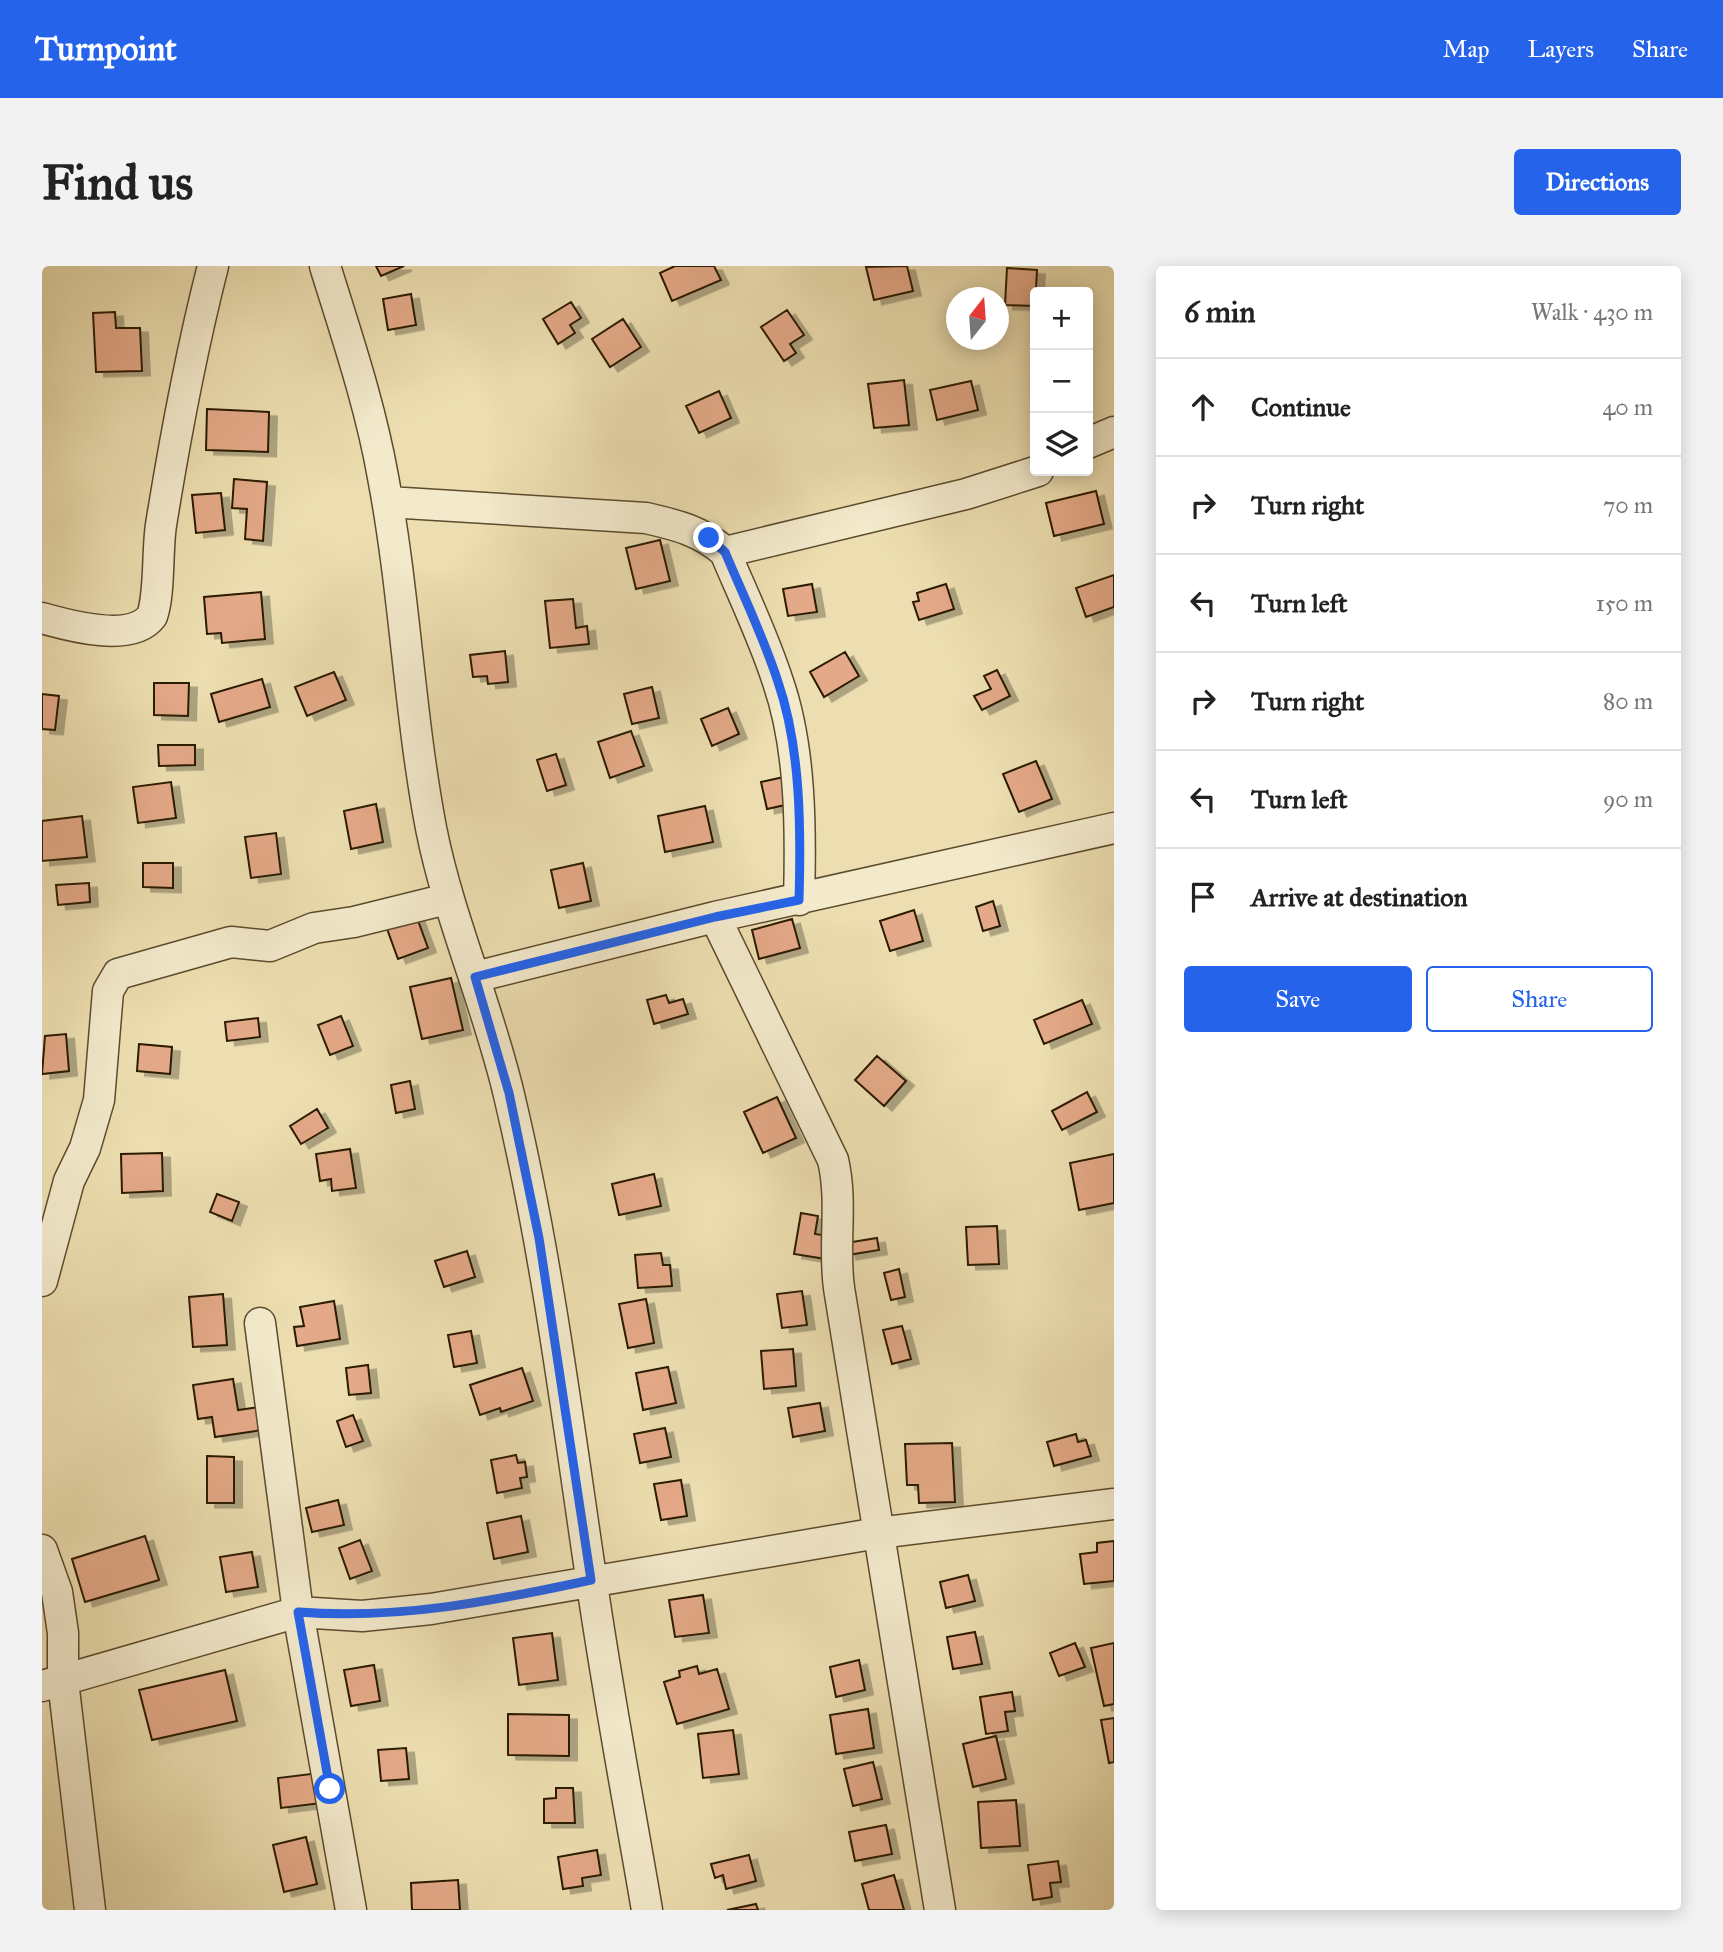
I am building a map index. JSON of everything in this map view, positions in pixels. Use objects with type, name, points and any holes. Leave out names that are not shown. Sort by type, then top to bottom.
[{"type":"street","points":[[42,618],[114,631],[140,626],[152,616],[157,547],[171,463],[198,323],[213,266]]},
{"type":"street","points":[[325,266],[355,354],[388,502],[418,751],[447,899],[475,977],[509,1093],[539,1238],[591,1580],[648,1910]]},
{"type":"street","points":[[1093,441],[1114,432]]},
{"type":"street","points":[[725,552],[966,494],[1030,474]]},
{"type":"street","points":[[388,502],[646,518],[697,532],[725,552],[779,683],[797,779],[799,900]]},
{"type":"street","points":[[475,977],[715,917],[1114,828]]},
{"type":"street","points":[[42,1281],[56,1180],[85,1148],[99,1100],[108,991],[118,974],[231,942],[270,946],[313,928],[354,922],[447,899]]},
{"type":"street","points":[[715,917],[833,1160],[840,1187],[836,1263],[940,1910]]},
{"type":"street","points":[[260,1323],[298,1612],[351,1910]]},
{"type":"street","points":[[53,1683],[298,1612],[362,1616],[431,1609],[878,1533],[1114,1504]]},
{"type":"street","points":[[42,1550],[57,1592],[63,1633],[53,1683],[90,1910]]},
{"type":"building","points":[[376,266],[404,266],[381,276]]},
{"type":"building","points":[[675,266],[714,266],[721,280],[672,301],[660,273]]},
{"type":"building","points":[[907,266],[913,291],[874,300],[866,267]]},
{"type":"building","points":[[1007,268],[1037,270],[1036,287],[1030,287],[1030,306],[1009,305],[1009,287],[1006,287]]},
{"type":"building","points":[[411,294],[416,325],[388,330],[383,299]]},
{"type":"building","points":[[571,302],[581,318],[570,325],[575,333],[558,344],[543,319]]},
{"type":"building","points":[[787,310],[804,335],[790,344],[796,353],[784,361],[761,327]]},
{"type":"building","points":[[115,312],[116,328],[140,328],[142,371],[96,372],[93,313]]},
{"type":"building","points":[[623,319],[641,347],[610,367],[592,339]]},
{"type":"building","points":[[904,380],[909,425],[874,428],[868,384]]},
{"type":"building","points":[[971,381],[978,410],[937,420],[930,390]]},
{"type":"building","points":[[719,391],[731,418],[699,433],[686,406]]},
{"type":"building","points":[[207,409],[269,412],[268,452],[206,450]]},
{"type":"building","points":[[234,479],[267,482],[263,541],[245,539],[247,509],[232,508]]},
{"type":"building","points":[[1096,491],[1104,524],[1054,536],[1046,503]]},
{"type":"building","points":[[221,493],[225,530],[196,533],[192,495]]},
{"type":"building","points":[[660,540],[670,581],[636,589],[626,548]]},
{"type":"building","points":[[1114,575],[1114,607],[1086,617],[1076,588]]},
{"type":"building","points":[[812,584],[817,612],[788,616],[783,589]]},
{"type":"building","points":[[946,584],[954,609],[919,620],[913,602],[919,601],[917,593]]},
{"type":"building","points":[[261,592],[265,639],[222,643],[221,633],[207,634],[204,597]]},
{"type":"building","points":[[573,599],[576,628],[587,626],[589,644],[550,648],[545,601]]},
{"type":"building","points":[[505,651],[508,682],[488,684],[487,676],[473,677],[470,655]]},
{"type":"building","points":[[845,652],[859,676],[824,697],[810,672]]},
{"type":"building","points":[[997,670],[1010,696],[982,710],[974,696],[991,689],[984,676]]},
{"type":"building","points":[[334,672],[346,700],[307,716],[295,687]]},
{"type":"building","points":[[262,679],[270,707],[219,722],[211,694]]},
{"type":"building","points":[[154,683],[189,683],[188,716],[154,715]]},
{"type":"building","points":[[652,687],[659,718],[632,724],[624,694]]},
{"type":"building","points":[[42,694],[59,696],[55,730],[42,729]]},
{"type":"building","points":[[728,708],[739,734],[712,746],[701,719]]},
{"type":"building","points":[[631,731],[644,766],[610,778],[598,742]]},
{"type":"building","points":[[158,745],[195,745],[195,765],[159,766]]},
{"type":"building","points":[[556,754],[566,785],[547,791],[537,760]]},
{"type":"building","points":[[1036,761],[1052,799],[1019,812],[1003,774]]},
{"type":"building","points":[[793,775],[799,802],[767,809],[761,782]]},
{"type":"building","points":[[171,782],[176,818],[138,823],[133,787]]},
{"type":"building","points":[[376,804],[383,842],[351,849],[344,811]]},
{"type":"building","points":[[705,806],[713,842],[665,852],[658,816]]},
{"type":"building","points":[[82,816],[87,857],[42,861],[42,821]]},
{"type":"building","points":[[276,833],[281,874],[251,878],[245,837]]},
{"type":"building","points":[[143,863],[173,863],[173,888],[143,887]]},
{"type":"building","points":[[583,863],[591,901],[559,908],[551,870]]},
{"type":"building","points":[[89,883],[90,902],[58,905],[56,885]]},
{"type":"building","points":[[993,901],[1000,926],[983,931],[976,907]]},
{"type":"building","points":[[914,910],[923,941],[890,951],[880,921]]},
{"type":"building","points":[[416,915],[428,948],[398,959],[386,926]]},
{"type":"building","points":[[792,919],[800,948],[759,959],[752,930]]},
{"type":"building","points":[[451,978],[463,1030],[422,1039],[410,987]]},
{"type":"building","points":[[666,995],[669,1003],[683,999],[688,1014],[654,1024],[647,1000]]},
{"type":"building","points":[[1082,1000],[1092,1024],[1044,1044],[1034,1020]]},
{"type":"building","points":[[341,1016],[353,1046],[330,1055],[318,1025]]},
{"type":"building","points":[[258,1018],[260,1037],[227,1041],[225,1022]]},
{"type":"building","points":[[66,1034],[69,1071],[42,1074],[45,1036]]},
{"type":"building","points":[[139,1044],[172,1047],[170,1074],[137,1071]]},
{"type":"building","points":[[877,1056],[906,1081],[884,1106],[855,1080]]},
{"type":"building","points":[[410,1081],[415,1109],[396,1113],[391,1085]]},
{"type":"building","points":[[1087,1092],[1097,1112],[1062,1130],[1052,1111]]},
{"type":"building","points":[[777,1097],[796,1138],[763,1153],[744,1112]]},
{"type":"building","points":[[317,1109],[328,1128],[301,1144],[290,1126]]},
{"type":"building","points":[[350,1149],[356,1188],[332,1191],[331,1179],[320,1181],[316,1154]]},
{"type":"building","points":[[162,1153],[163,1191],[122,1193],[121,1154]]},
{"type":"building","points":[[1114,1154],[1114,1203],[1079,1210],[1070,1163]]},
{"type":"building","points":[[654,1174],[661,1206],[619,1215],[612,1184]]},
{"type":"building","points":[[217,1194],[239,1202],[232,1221],[210,1212]]},
{"type":"building","points":[[801,1213],[818,1216],[815,1234],[829,1236],[826,1259],[794,1254]]},
{"type":"building","points":[[997,1226],[999,1264],[968,1265],[966,1227]]},
{"type":"building","points":[[877,1238],[879,1250],[848,1255],[846,1243]]},
{"type":"building","points":[[467,1251],[475,1277],[444,1287],[435,1261]]},
{"type":"building","points":[[661,1253],[663,1265],[670,1265],[672,1286],[638,1288],[635,1255]]},
{"type":"building","points":[[899,1269],[905,1297],[891,1300],[884,1273]]},
{"type":"building","points":[[802,1291],[807,1325],[782,1328],[777,1294]]},
{"type":"building","points":[[223,1294],[227,1345],[193,1347],[189,1297]]},
{"type":"building","points":[[646,1299],[654,1343],[628,1348],[619,1304]]},
{"type":"building","points":[[334,1301],[340,1339],[297,1346],[294,1327],[304,1326],[300,1307]]},
{"type":"building","points":[[902,1326],[911,1359],[892,1364],[883,1330]]},
{"type":"building","points":[[471,1331],[477,1363],[454,1367],[448,1335]]},
{"type":"building","points":[[793,1349],[796,1386],[764,1389],[761,1351]]},
{"type":"building","points":[[368,1365],[371,1393],[349,1395],[346,1368]]},
{"type":"building","points":[[668,1367],[676,1403],[643,1410],[636,1373]]},
{"type":"building","points":[[522,1368],[533,1401],[501,1412],[500,1408],[480,1415],[470,1385]]},
{"type":"building","points":[[233,1379],[238,1410],[259,1407],[262,1430],[215,1437],[212,1417],[198,1419],[193,1385]]},
{"type":"building","points":[[820,1403],[825,1431],[793,1437],[788,1408]]},
{"type":"building","points":[[353,1415],[363,1441],[346,1447],[337,1421]]},
{"type":"building","points":[[665,1428],[671,1457],[640,1463],[634,1434]]},
{"type":"building","points":[[1076,1434],[1078,1442],[1086,1440],[1091,1456],[1054,1466],[1047,1442]]},
{"type":"building","points":[[952,1443],[955,1502],[919,1503],[918,1485],[907,1485],[905,1444]]},
{"type":"building","points":[[516,1455],[518,1463],[525,1462],[527,1477],[520,1478],[522,1488],[497,1493],[491,1460]]},
{"type":"building","points":[[207,1456],[234,1457],[234,1503],[207,1503]]},
{"type":"building","points":[[681,1480],[687,1516],[661,1520],[654,1484]]},
{"type":"building","points":[[338,1500],[344,1525],[312,1532],[306,1508]]},
{"type":"building","points":[[521,1516],[528,1552],[494,1559],[487,1523]]},
{"type":"building","points":[[145,1536],[159,1580],[85,1602],[72,1559]]},
{"type":"building","points":[[360,1540],[372,1571],[350,1579],[339,1548]]},
{"type":"building","points":[[1114,1541],[1114,1581],[1084,1584],[1080,1554],[1097,1552],[1097,1543]]},
{"type":"building","points":[[252,1552],[258,1587],[226,1592],[220,1557]]},
{"type":"building","points":[[968,1575],[975,1601],[946,1608],[940,1582]]},
{"type":"building","points":[[703,1595],[709,1633],[675,1637],[669,1600]]},
{"type":"building","points":[[975,1632],[982,1664],[953,1669],[947,1637]]},
{"type":"building","points":[[552,1633],[558,1680],[519,1685],[513,1638]]},
{"type":"building","points":[[1075,1643],[1085,1667],[1059,1676],[1050,1653]]},
{"type":"building","points":[[1114,1643],[1114,1704],[1104,1706],[1091,1648]]},
{"type":"building","points":[[859,1660],[865,1690],[836,1697],[830,1667]]},
{"type":"building","points":[[374,1665],[380,1701],[351,1706],[344,1670]]},
{"type":"building","points":[[697,1666],[699,1674],[717,1669],[729,1709],[677,1724],[664,1682],[680,1677],[679,1671]]},
{"type":"building","points":[[225,1670],[237,1721],[152,1740],[139,1690]]},
{"type":"building","points":[[1012,1692],[1015,1711],[1005,1712],[1008,1731],[986,1734],[980,1697]]},
{"type":"building","points":[[868,1709],[874,1748],[836,1754],[830,1715]]},
{"type":"building","points":[[508,1714],[569,1715],[569,1756],[508,1755]]},
{"type":"building","points":[[1114,1718],[1114,1762],[1109,1763],[1101,1720]]},
{"type":"building","points":[[733,1730],[739,1774],[703,1778],[698,1734]]},
{"type":"building","points":[[996,1736],[1006,1779],[973,1787],[963,1744]]},
{"type":"building","points":[[406,1748],[409,1779],[381,1781],[378,1750]]},
{"type":"building","points":[[873,1762],[882,1799],[853,1806],[844,1769]]},
{"type":"building","points":[[319,1773],[322,1803],[281,1808],[278,1778]]},
{"type":"building","points":[[556,1788],[573,1788],[575,1823],[544,1823],[544,1799],[556,1798]]},
{"type":"building","points":[[1016,1800],[1020,1846],[981,1848],[978,1802]]},
{"type":"building","points":[[886,1825],[892,1854],[855,1861],[849,1832]]},
{"type":"building","points":[[306,1837],[317,1884],[284,1892],[273,1845]]},
{"type":"building","points":[[597,1850],[601,1875],[582,1878],[583,1886],[563,1889],[558,1857]]},
{"type":"building","points":[[749,1855],[756,1881],[726,1889],[723,1875],[715,1878],[711,1864]]},
{"type":"building","points":[[1058,1861],[1061,1882],[1050,1883],[1052,1897],[1033,1900],[1028,1865]]},
{"type":"building","points":[[894,1875],[904,1910],[869,1910],[862,1884]]},
{"type":"building","points":[[458,1880],[460,1910],[412,1910],[411,1883]]},
{"type":"building","points":[[756,1904],[758,1910],[727,1910]]},
{"type":"route","points":[[330,1789],[298,1612],[362,1616],[431,1609],[511,1597],[591,1580],[575,1459],[539,1238],[509,1093],[475,977],[715,917],[799,900],[799,804],[795,766],[779,683],[725,552],[709,538]]}]
